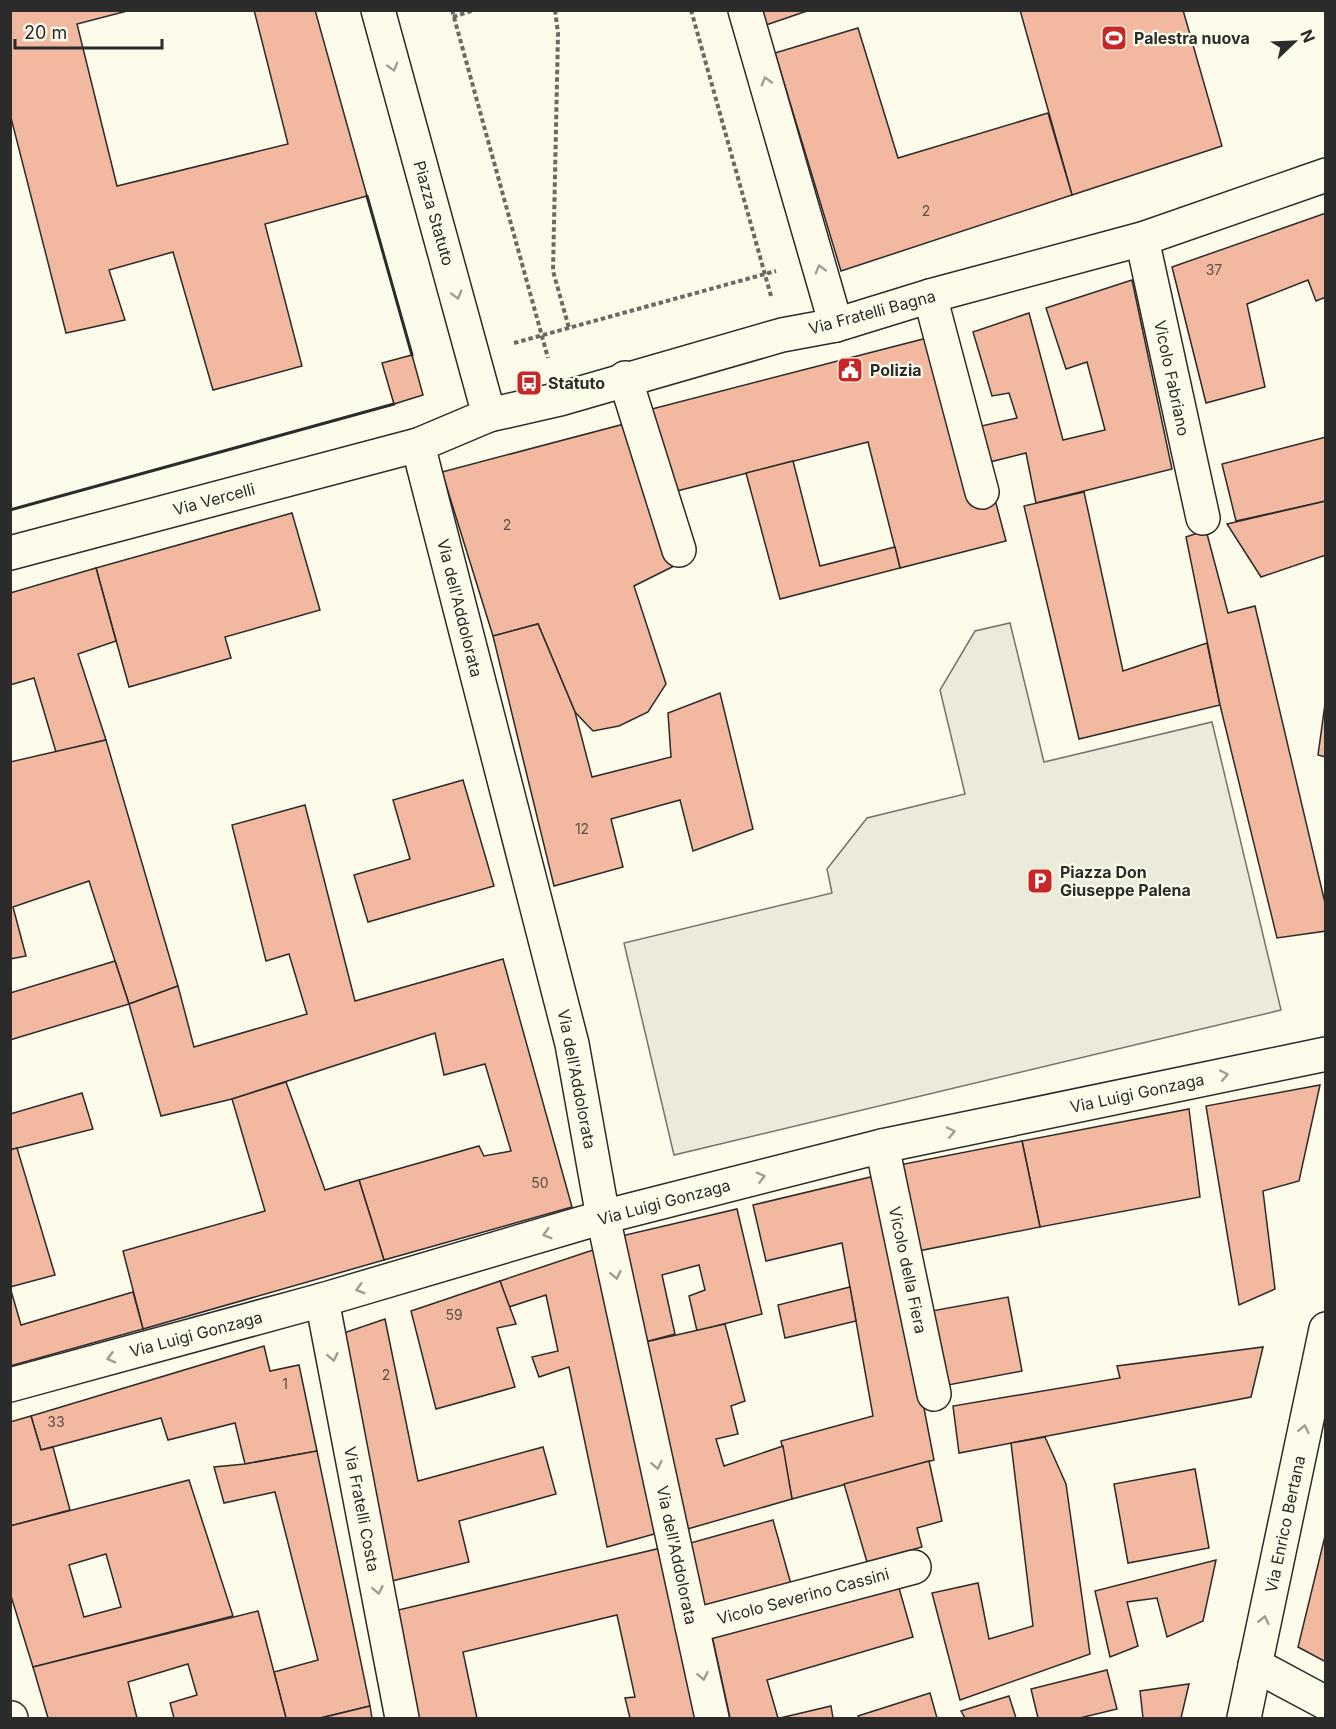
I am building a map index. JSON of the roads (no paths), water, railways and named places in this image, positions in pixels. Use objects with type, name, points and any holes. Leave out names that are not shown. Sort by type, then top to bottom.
[{"type":"street","name":"Piazza Statuto","points":[[378,10],[489,415]]},
{"type":"street","points":[[745,10],[836,325]]},
{"type":"street","name":"Via Fratelli Bagna","points":[[418,445],[489,415],[560,399],[625,378],[782,335],[836,325],[930,296],[1142,238],[1326,175]]},
{"type":"street","name":"Vicolo Fabriano","points":[[1142,238],[1203,518]]},
{"type":"street","points":[[930,296],[982,492]]},
{"type":"street","points":[[625,378],[679,550]]},
{"type":"street","name":"Via Vercelli","points":[[10,553],[418,445]]},
{"type":"street","name":"Via dell'Addolorata","points":[[418,445],[572,1044],[603,1217],[712,1719]]},
{"type":"street","name":"Via Luigi Gonzaga","points":[[10,1385],[322,1300],[603,1217],[882,1146],[1326,1054]]},
{"type":"street","name":"Vicolo della Fiera","points":[[882,1146],[934,1394]]},
{"type":"street","name":"Via Fratelli Costa","points":[[322,1300],[402,1719]]},
{"type":"street","name":"Via Enrico Bertana","points":[[1236,1717],[1255,1665],[1326,1329]]},
{"type":"street","name":"Vicolo Severino Cassini","points":[[692,1626],[914,1566]]},
{"type":"street","points":[[1255,1665],[1326,1703]]},
{"type":"place","name":"Palestra nuova","points":[[1114,38]]},
{"type":"place","name":"Polizia","points":[[850,370]]},
{"type":"place","name":"Statuto","points":[[529,383]]},
{"type":"place","name":"Piazza Don Giuseppe Palena","points":[[1040,881]]}]
